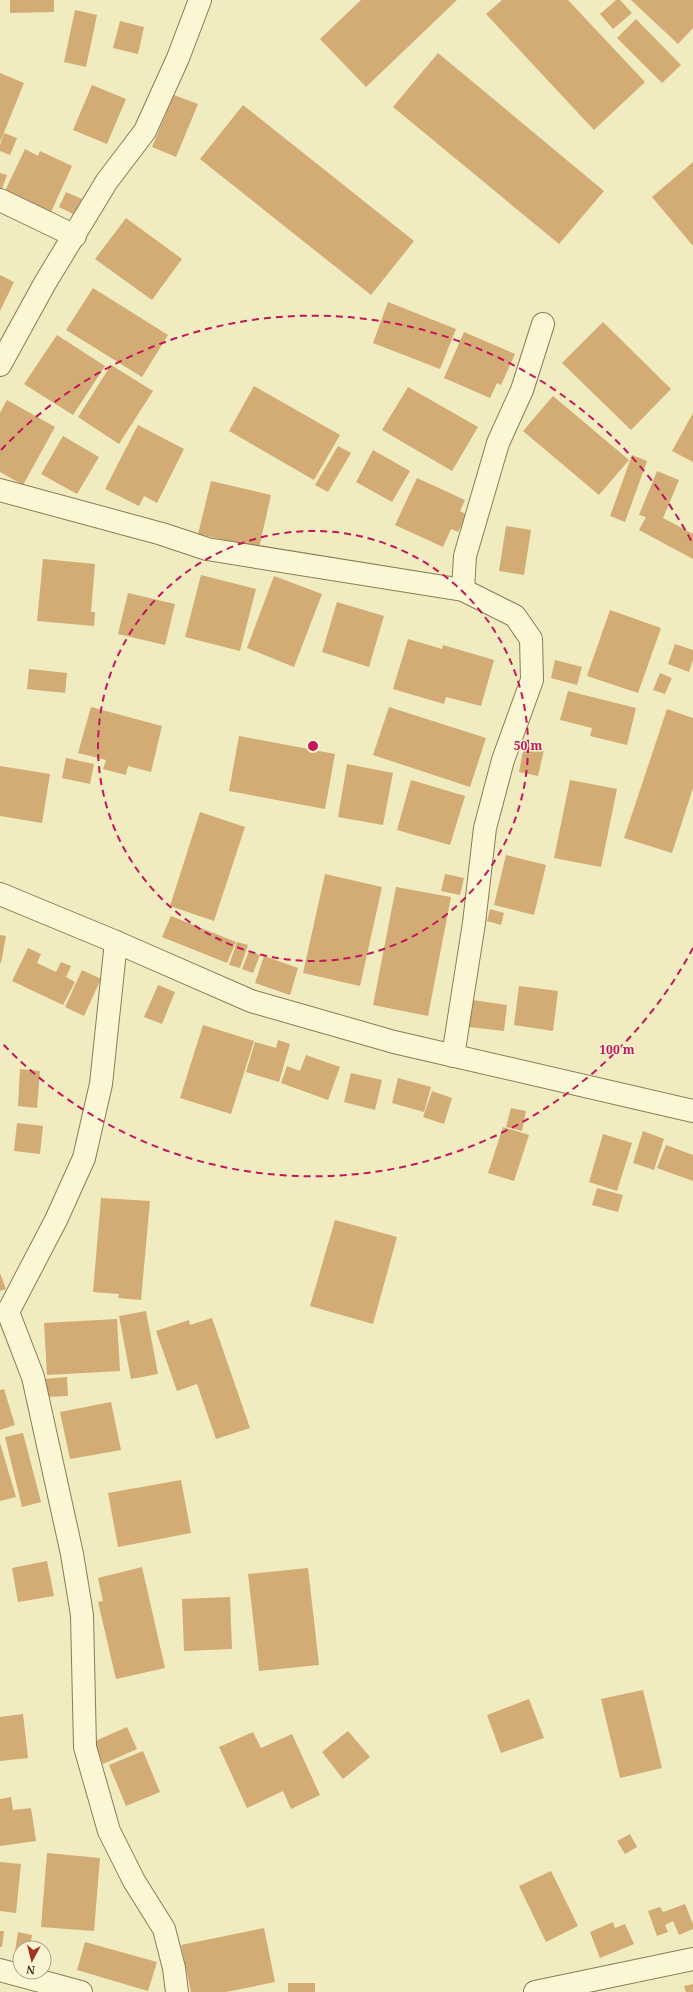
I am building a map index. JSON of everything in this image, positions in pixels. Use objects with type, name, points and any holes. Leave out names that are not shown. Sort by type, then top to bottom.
[{"type":"street","points":[[0,365],[45,283],[75,236],[107,181],[145,131],[178,58],[200,0]]},
{"type":"street","points":[[0,200],[75,236]]},
{"type":"street","points":[[463,590],[465,556],[498,443],[522,390],[543,324]]},
{"type":"street","points":[[0,490],[162,534],[207,549],[463,590],[516,616],[531,639],[532,680],[504,760],[485,828],[474,923],[453,1056]]},
{"type":"street","points":[[0,894],[116,942],[251,1001],[394,1042],[693,1111]]},
{"type":"street","points":[[116,942],[101,1084],[84,1158],[56,1220],[4,1313],[33,1377],[72,1554],[82,1615],[85,1747],[109,1831],[134,1881],[164,1929],[174,1968],[177,1992]]},
{"type":"street","points":[[536,1992],[693,1959]]},
{"type":"street","points":[[0,1970],[81,1992]]},
{"type":"building","points":[[10,0],[54,0],[54,12],[10,13]]},
{"type":"building","points":[[361,0],[457,0],[366,87],[320,39]]},
{"type":"building","points":[[502,0],[568,0],[645,82],[594,130],[486,14]]},
{"type":"building","points":[[616,0],[620,0],[632,13],[613,29],[600,14]]},
{"type":"building","points":[[631,0],[693,0],[693,28],[678,44]]},
{"type":"building","points":[[75,10],[97,15],[86,67],[64,62]]},
{"type":"building","points":[[636,19],[681,65],[662,83],[617,38]]},
{"type":"building","points":[[120,21],[144,27],[138,54],[113,48]]},
{"type":"building","points":[[438,53],[604,191],[559,244],[393,107]]},
{"type":"building","points":[[0,73],[24,83],[0,142]]},
{"type":"building","points":[[92,85],[126,99],[107,144],[73,130]]},
{"type":"building","points":[[174,95],[198,104],[176,157],[152,147]]},
{"type":"building","points":[[243,105],[414,241],[371,295],[200,159]]},
{"type":"building","points":[[4,133],[17,138],[10,155],[0,151],[0,145]]},
{"type":"building","points":[[25,149],[38,156],[40,151],[72,166],[51,212],[5,191]]},
{"type":"building","points":[[693,162],[693,246],[652,197]]},
{"type":"building","points":[[0,173],[7,175],[2,189],[0,188]]},
{"type":"building","points":[[66,192],[82,199],[75,215],[59,207]]},
{"type":"building","points":[[126,218],[182,259],[152,300],[95,259]]},
{"type":"building","points":[[0,275],[14,282],[0,311]]},
{"type":"building","points":[[93,288],[168,335],[142,377],[66,330]]},
{"type":"building","points":[[388,302],[456,329],[440,369],[373,343]]},
{"type":"building","points":[[603,322],[671,389],[631,430],[562,363]]},
{"type":"building","points":[[464,332],[515,354],[501,385],[497,383],[490,398],[444,378]]},
{"type":"building","points":[[57,335],[105,366],[73,415],[24,384]]},
{"type":"building","points":[[111,365],[153,391],[119,444],[78,417]]},
{"type":"building","points":[[254,386],[340,435],[314,480],[229,431]]},
{"type":"building","points":[[408,387],[478,427],[452,471],[382,430]]},
{"type":"building","points":[[553,396],[629,460],[599,495],[523,431]]},
{"type":"building","points":[[7,400],[55,427],[23,485],[0,472],[0,413]]},
{"type":"building","points":[[693,413],[693,462],[672,451]]},
{"type":"building","points":[[138,425],[184,449],[157,503],[144,496],[139,506],[105,489]]},
{"type":"building","points":[[63,436],[99,457],[77,494],[41,474]]},
{"type":"building","points":[[338,446],[351,453],[328,492],[315,485]]},
{"type":"building","points":[[373,450],[410,471],[392,502],[356,482]]},
{"type":"building","points":[[632,455],[647,461],[625,522],[610,516]]},
{"type":"building","points":[[657,471],[679,480],[663,518],[693,534],[693,559],[639,530],[646,517],[639,515]]},
{"type":"building","points":[[417,478],[465,500],[460,511],[467,515],[458,532],[451,529],[443,547],[395,525]]},
{"type":"building","points":[[211,481],[271,495],[259,548],[198,534]]},
{"type":"building","points":[[506,526],[531,530],[524,575],[499,571]]},
{"type":"building","points":[[43,559],[95,564],[91,612],[95,612],[94,626],[37,621]]},
{"type":"building","points":[[201,575],[256,589],[240,651],[185,637]]},
{"type":"building","points":[[274,576],[322,594],[294,667],[247,648]]},
{"type":"building","points":[[128,593],[175,604],[165,645],[118,634]]},
{"type":"building","points":[[337,602],[384,616],[369,667],[322,652]]},
{"type":"building","points":[[610,610],[661,628],[638,693],[587,676]]},
{"type":"building","points":[[408,639],[442,649],[443,645],[494,660],[481,706],[446,697],[444,704],[393,689]]},
{"type":"building","points":[[675,644],[693,650],[693,660],[689,672],[668,664]]},
{"type":"building","points":[[555,660],[582,667],[577,685],[551,678]]},
{"type":"building","points":[[29,669],[67,673],[65,693],[27,689]]},
{"type":"building","points":[[660,673],[672,678],[665,694],[653,690]]},
{"type":"building","points":[[568,691],[636,708],[627,745],[590,736],[592,728],[560,720]]},
{"type":"building","points":[[91,707],[162,726],[151,772],[128,766],[126,775],[103,769],[106,760],[78,753]]},
{"type":"building","points":[[389,707],[486,738],[470,787],[373,755]]},
{"type":"building","points":[[667,709],[693,718],[693,788],[672,853],[624,838]]},
{"type":"building","points":[[239,736],[335,754],[325,809],[229,791]]},
{"type":"building","points":[[524,746],[544,750],[538,776],[519,772]]},
{"type":"building","points":[[66,758],[94,764],[90,784],[62,778]]},
{"type":"building","points":[[347,764],[393,773],[383,825],[338,817]]},
{"type":"building","points":[[0,766],[50,774],[42,823],[0,816]]},
{"type":"building","points":[[411,780],[465,796],[450,845],[397,830]]},
{"type":"building","points":[[570,780],[617,789],[601,867],[554,858]]},
{"type":"building","points":[[200,812],[245,827],[214,921],[170,906]]},
{"type":"building","points":[[506,855],[546,865],[534,915],[494,905]]},
{"type":"building","points":[[325,874],[382,887],[360,986],[303,973]]},
{"type":"building","points":[[445,874],[464,878],[460,895],[441,891]]},
{"type":"building","points":[[396,887],[451,897],[428,1016],[373,1005]]},
{"type":"building","points":[[490,909],[504,913],[501,925],[487,921]]},
{"type":"building","points":[[171,916],[236,942],[227,963],[162,937]]},
{"type":"building","points":[[0,935],[6,936],[1,963],[0,963]]},
{"type":"building","points":[[237,942],[248,945],[240,968],[229,965]]},
{"type":"building","points":[[28,948],[41,954],[37,963],[56,972],[61,962],[71,966],[66,977],[75,982],[63,1005],[12,981]]},
{"type":"building","points":[[249,951],[260,955],[253,973],[242,969]]},
{"type":"building","points":[[264,956],[298,968],[290,995],[255,983]]},
{"type":"building","points":[[82,970],[101,979],[84,1016],[65,1007]]},
{"type":"building","points":[[158,985],[175,992],[162,1024],[144,1017]]},
{"type":"building","points":[[519,986],[558,991],[553,1031],[514,1025]]},
{"type":"building","points":[[473,1000],[507,1005],[504,1031],[469,1027]]},
{"type":"building","points":[[203,1025],[254,1041],[231,1114],[180,1098]]},
{"type":"building","points":[[278,1040],[290,1044],[279,1082],[246,1072],[255,1042],[276,1048]]},
{"type":"building","points":[[306,1055],[340,1067],[328,1100],[281,1083],[287,1066],[300,1071]]},
{"type":"building","points":[[20,1069],[40,1071],[37,1108],[18,1106]]},
{"type":"building","points":[[351,1073],[382,1080],[375,1110],[344,1102]]},
{"type":"building","points":[[398,1078],[431,1087],[424,1112],[392,1103]]},
{"type":"building","points":[[432,1091],[452,1098],[444,1124],[423,1117]]},
{"type":"building","points":[[511,1108],[526,1111],[522,1131],[506,1127]]},
{"type":"building","points":[[17,1123],[43,1126],[40,1154],[14,1151]]},
{"type":"building","points":[[503,1127],[529,1135],[514,1181],[488,1173]]},
{"type":"building","points":[[643,1131],[664,1139],[654,1170],[633,1163]]},
{"type":"building","points":[[603,1134],[632,1143],[617,1191],[589,1182]]},
{"type":"building","points":[[666,1145],[693,1155],[693,1181],[657,1168]]},
{"type":"building","points":[[597,1188],[623,1195],[618,1212],[592,1205]]},
{"type":"building","points":[[101,1198],[150,1201],[141,1300],[118,1298],[119,1294],[93,1292]]},
{"type":"building","points":[[335,1220],[397,1237],[373,1324],[310,1306]]},
{"type":"building","points":[[0,1273],[6,1289],[0,1291]]},
{"type":"building","points":[[146,1311],[158,1374],[131,1379],[119,1316]]},
{"type":"building","points":[[212,1318],[250,1428],[216,1439],[197,1384],[177,1391],[156,1331],[189,1320],[190,1325]]},
{"type":"building","points":[[117,1319],[120,1371],[47,1375],[44,1323]]},
{"type":"building","points":[[67,1377],[68,1396],[45,1397],[43,1379]]},
{"type":"building","points":[[4,1389],[15,1425],[0,1430],[0,1390]]},
{"type":"building","points":[[111,1402],[121,1450],[70,1459],[60,1412]]},
{"type":"building","points":[[23,1433],[41,1502],[22,1507],[5,1437]]},
{"type":"building","points":[[0,1443],[16,1497],[0,1501]]},
{"type":"building","points":[[181,1480],[191,1533],[118,1547],[108,1493]]},
{"type":"building","points":[[47,1561],[54,1596],[18,1602],[12,1568]]},
{"type":"building","points":[[142,1567],[165,1668],[116,1679],[98,1602],[103,1601],[98,1578]]},
{"type":"building","points":[[308,1568],[319,1665],[259,1671],[248,1574]]},
{"type":"building","points":[[230,1597],[232,1649],[184,1651],[182,1599]]},
{"type":"building","points":[[643,1690],[662,1768],[620,1778],[601,1699]]},
{"type":"building","points":[[529,1699],[544,1738],[501,1753],[487,1715]]},
{"type":"building","points":[[23,1714],[28,1758],[0,1761],[0,1717]]},
{"type":"building","points":[[127,1727],[137,1749],[103,1764],[93,1742]]},
{"type":"building","points":[[348,1731],[370,1757],[343,1779],[322,1752]]},
{"type":"building","points":[[253,1732],[261,1748],[292,1734],[320,1795],[291,1809],[283,1791],[247,1808],[219,1747]]},
{"type":"building","points":[[143,1751],[160,1792],[126,1806],[109,1765]]},
{"type":"building","points":[[11,1797],[13,1810],[31,1808],[36,1841],[0,1846],[0,1799]]},
{"type":"building","points":[[630,1834],[637,1847],[625,1854],[617,1841]]},
{"type":"building","points":[[47,1853],[100,1858],[94,1931],[41,1927]]},
{"type":"building","points":[[0,1862],[21,1864],[16,1913],[0,1911]]},
{"type":"building","points":[[551,1871],[578,1926],[546,1942],[519,1886]]},
{"type":"building","points":[[685,1904],[693,1924],[693,1929],[679,1935],[673,1921],[665,1925],[668,1932],[657,1936],[648,1911],[660,1907],[663,1912]]},
{"type":"building","points":[[613,1922],[615,1928],[625,1924],[634,1944],[600,1958],[590,1932]]},
{"type":"building","points":[[264,1928],[275,1982],[226,1992],[191,1992],[181,1945]]},
{"type":"building","points":[[0,1931],[4,1931],[2,1947],[0,1947]]},
{"type":"building","points":[[18,1932],[32,1935],[31,1940],[17,1940]]},
{"type":"building","points":[[85,1942],[157,1962],[148,1991],[77,1970]]},
{"type":"building","points":[[288,1983],[315,1983],[315,1992],[288,1992]]},
{"type":"building","points":[[693,1984],[693,1992],[686,1992],[684,1986]]}]
